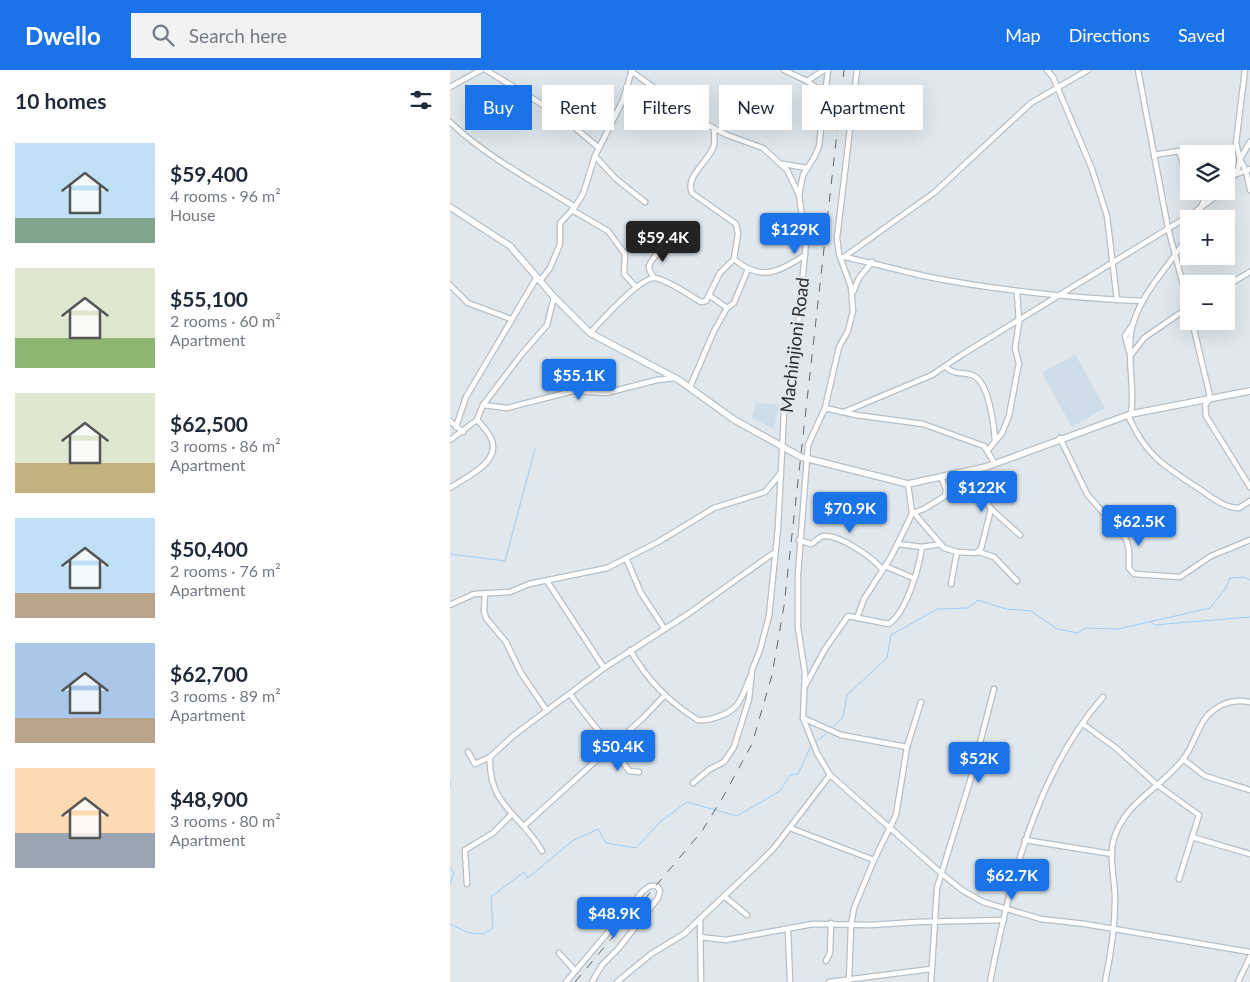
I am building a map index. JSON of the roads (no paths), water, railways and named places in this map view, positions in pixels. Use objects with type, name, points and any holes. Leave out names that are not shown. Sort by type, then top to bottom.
[{"type":"street","points":[[450,95],[451,87],[481,70]]},
{"type":"street","points":[[486,70],[561,116],[599,148]]},
{"type":"street","points":[[784,70],[813,85]]},
{"type":"street","points":[[807,81],[824,70]]},
{"type":"street","name":"Machinjioni Road","points":[[825,85],[828,70]]},
{"type":"street","points":[[857,70],[837,243],[852,293],[852,318],[839,347],[825,408],[810,439],[806,459],[799,540],[798,628],[805,687],[802,718],[811,741],[830,775],[941,873],[978,899],[1007,910],[1041,919],[1250,952]]},
{"type":"street","points":[[1047,70],[1057,86],[1092,168],[1106,216],[1117,300]]},
{"type":"street","points":[[842,257],[928,197],[1031,103],[1057,86],[1088,70]]},
{"type":"street","points":[[1138,70],[1168,228],[1182,275]]},
{"type":"street","points":[[1245,70],[1236,143],[1240,159],[1248,170],[1250,190]]},
{"type":"street","points":[[456,427],[466,397],[511,319],[538,279],[550,268],[560,244],[559,226],[583,194],[595,156],[623,100],[631,71],[660,90],[682,109],[714,129],[761,146],[782,164],[799,195]]},
{"type":"street","points":[[450,122],[489,156],[508,164],[608,231],[625,254],[624,274],[636,287]]},
{"type":"street","points":[[670,244],[662,248],[650,265],[650,271],[654,278],[702,302],[710,296],[720,273],[734,259],[738,234],[736,224],[692,193],[690,189],[694,175],[706,162],[714,146],[714,129]]},
{"type":"street","name":"Machinjioni Road","points":[[752,670],[760,650],[768,616],[775,552],[784,413],[794,366],[805,255],[806,233],[799,195],[803,175],[819,146],[821,130]]},
{"type":"street","points":[[1235,172],[1250,142]]},
{"type":"street","points":[[1154,155],[1179,151],[1180,154]]},
{"type":"street","points":[[595,156],[616,178],[645,202]]},
{"type":"street","points":[[782,164],[807,168]]},
{"type":"street","points":[[1235,175],[1248,170]]},
{"type":"street","points":[[1201,209],[1204,200]]},
{"type":"street","points":[[844,412],[932,375],[946,367],[1057,296],[1201,209],[1212,200]]},
{"type":"street","points":[[450,215],[452,208],[502,239],[554,297],[590,333],[677,378],[734,419],[806,459],[908,484],[970,472],[1060,438],[1129,415],[1250,391]]},
{"type":"street","points":[[1180,249],[1143,301],[1132,326],[1130,354],[1134,396],[1129,415],[1138,440],[1180,478],[1228,507],[1239,508],[1250,501]]},
{"type":"street","points":[[734,259],[748,269],[775,273],[788,268],[805,255]]},
{"type":"street","points":[[842,257],[872,262],[933,278],[1017,291],[1057,296],[1143,301]]},
{"type":"street","points":[[852,293],[859,278],[872,262]]},
{"type":"street","points":[[690,387],[714,330],[727,308],[734,302],[748,269]]},
{"type":"street","points":[[1235,281],[1250,272]]},
{"type":"street","points":[[590,333],[636,287],[654,278]]},
{"type":"street","points":[[450,285],[468,303],[511,319]]},
{"type":"street","points":[[988,450],[1002,433],[1009,416],[1019,364],[1015,348],[1019,320],[1017,291]]},
{"type":"street","points":[[710,296],[727,308]]},
{"type":"street","points":[[450,440],[477,420],[483,405],[521,355],[547,325],[554,297]]},
{"type":"street","points":[[1130,354],[1144,338],[1180,313]]},
{"type":"street","points":[[1194,330],[1208,383],[1210,399],[1205,405],[1206,416],[1250,487]]},
{"type":"street","points":[[946,367],[951,372],[973,375],[981,382],[990,406],[995,441]]},
{"type":"street","points":[[483,405],[507,408],[573,392],[606,393],[657,380],[677,378]]},
{"type":"street","points":[[825,408],[923,424],[977,443],[988,450],[995,464]]},
{"type":"street","points":[[450,488],[489,460],[492,450],[491,438],[477,420]]},
{"type":"street","points":[[450,421],[463,432]]},
{"type":"street","points":[[1060,438],[1078,479],[1087,494],[1126,539],[1129,549],[1129,568],[1134,574],[1180,577],[1205,559],[1250,540]]},
{"type":"street","points":[[450,605],[466,596],[510,592],[529,584],[607,568],[714,508],[765,492],[781,472]]},
{"type":"street","points":[[970,472],[991,509],[1020,535]]},
{"type":"street","points":[[857,618],[864,599],[898,544],[913,513],[924,510],[945,496],[946,489],[940,477]]},
{"type":"street","points":[[908,484],[913,513],[940,544],[949,550],[957,552],[980,552],[994,557],[1017,581]]},
{"type":"street","points":[[980,552],[991,509]]},
{"type":"street","points":[[799,540],[811,544],[824,536],[829,536],[856,547],[884,568],[913,578]]},
{"type":"street","points":[[898,544],[922,546],[940,544]]},
{"type":"street","points":[[805,687],[825,649],[846,618],[849,616],[889,624],[898,615],[904,606],[922,546]]},
{"type":"street","points":[[468,752],[475,764],[490,757],[604,668],[775,552]]},
{"type":"street","points":[[951,584],[957,552]]},
{"type":"street","points":[[626,558],[641,593],[664,628]]},
{"type":"street","points":[[547,581],[604,668]]},
{"type":"street","points":[[485,593],[484,611],[486,618],[506,642],[521,673],[547,711]]},
{"type":"street","points":[[630,650],[644,672],[666,695],[698,720],[722,717],[736,707],[752,670]]},
{"type":"street","points":[[693,783],[710,769],[724,762],[734,747],[749,699],[752,670]]},
{"type":"street","points":[[930,982],[936,888],[970,781],[994,689]]},
{"type":"street","points":[[570,694],[588,719],[612,746],[629,771],[639,772]]},
{"type":"street","points":[[524,826],[666,695]]},
{"type":"street","points":[[990,982],[1025,840],[1046,786],[1083,724],[1103,697]]},
{"type":"street","points":[[1105,982],[1114,930],[1116,897],[1112,854],[1114,841],[1128,812],[1184,759],[1208,716],[1230,701],[1250,702]]},
{"type":"street","points":[[849,981],[851,924],[854,908],[874,860],[891,827],[898,807],[907,747],[921,702]]},
{"type":"street","points":[[802,718],[841,735],[907,747]]},
{"type":"street","points":[[1083,724],[1122,753],[1156,784],[1199,815],[1178,879]]},
{"type":"street","points":[[490,757],[498,798],[524,826],[542,851]]},
{"type":"street","points":[[1184,759],[1205,776],[1250,790]]},
{"type":"street","points":[[617,982],[651,954],[684,934],[774,848],[830,775]]},
{"type":"street","points":[[467,884],[465,850],[494,833],[512,814]]},
{"type":"street","points":[[790,828],[874,860]]},
{"type":"street","points":[[1192,837],[1250,854]]},
{"type":"street","points":[[1025,840],[1112,854]]},
{"type":"street","points":[[566,982],[643,891],[650,886],[657,886],[660,891],[658,898],[618,949],[602,964],[592,982]]},
{"type":"street","points":[[724,896],[747,915]]},
{"type":"street","points":[[700,919],[701,982]]},
{"type":"street","points":[[700,937],[726,940],[813,924],[1004,920]]},
{"type":"street","points":[[826,961],[830,953],[831,923]]},
{"type":"street","points":[[788,930],[790,982]]},
{"type":"street","points":[[559,953],[575,971]]},
{"type":"street","points":[[1238,982],[1250,957]]},
{"type":"street","points":[[829,982],[849,981],[931,969]]},
{"type":"waterway","points":[[450,554],[505,561],[535,449]]},
{"type":"waterway","points":[[832,728],[843,717],[847,695],[887,658],[891,635],[937,609],[968,608],[978,600],[1006,609],[1031,611],[1057,629],[1078,633],[1086,628],[1118,629],[1210,608],[1225,589],[1230,578],[1244,577],[1250,580]]},
{"type":"waterway","points":[[1150,621],[1154,625],[1250,617]]},
{"type":"waterway","points":[[815,742],[830,731]]},
{"type":"waterway","points":[[450,924],[469,933],[484,934],[493,928],[491,897],[524,872],[528,878],[572,841],[598,829],[606,843],[636,848],[660,822],[687,802],[737,816],[780,791],[790,775],[798,774],[812,744]]},
{"type":"waterway","points":[[450,781],[450,787]]},
{"type":"waterway","points":[[450,867],[454,873],[450,883]]},
{"type":"railway","points":[[575,982],[702,831],[752,744],[772,675],[784,606],[844,70]]}]
